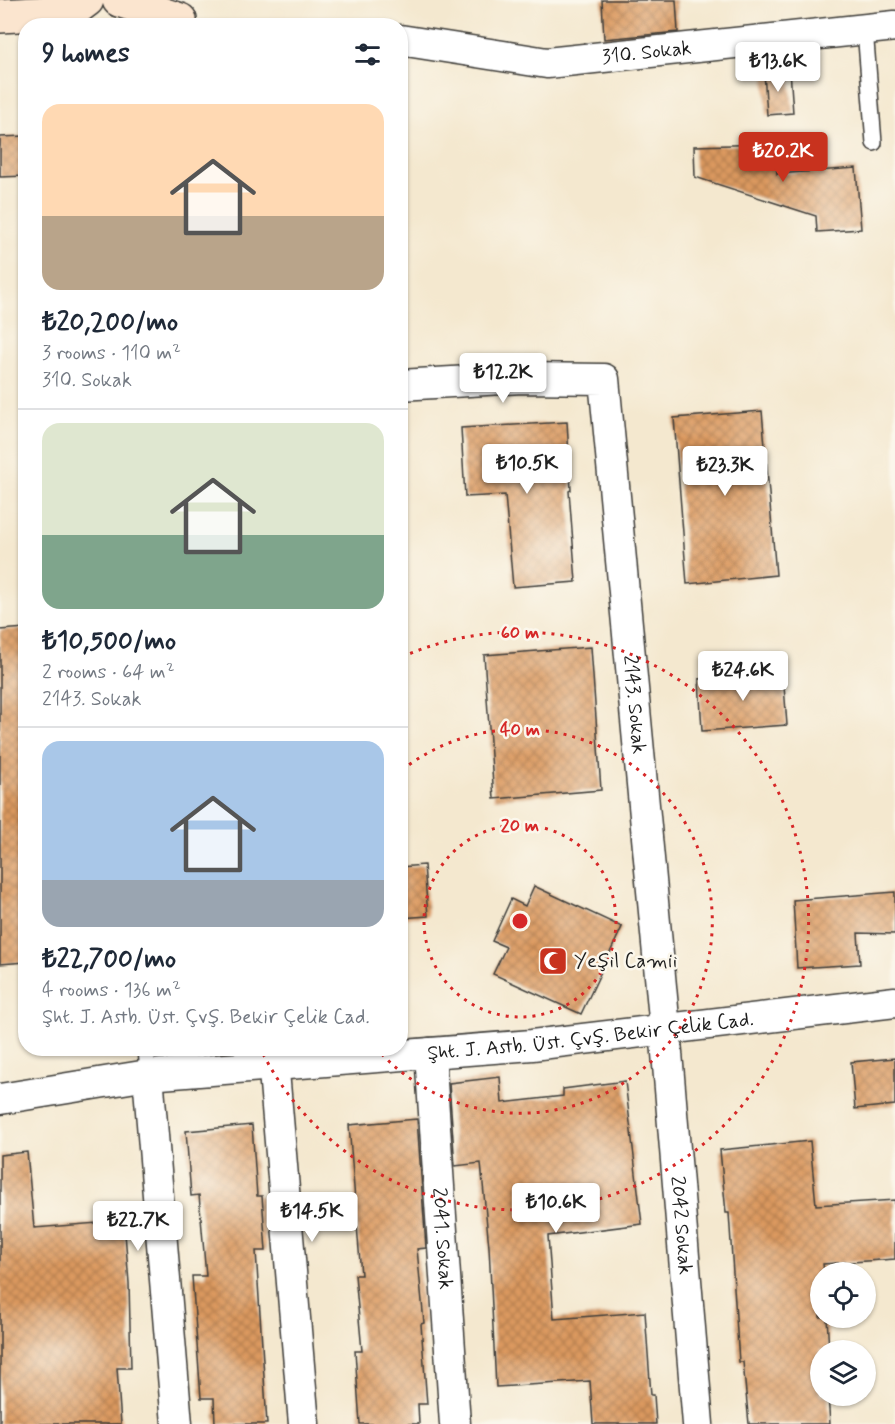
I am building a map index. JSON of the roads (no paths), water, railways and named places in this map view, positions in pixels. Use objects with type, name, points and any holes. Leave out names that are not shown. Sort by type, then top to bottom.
[{"type":"street","points":[[0,16],[71,12],[87,0]]},
{"type":"street","points":[[119,0],[168,18]]},
{"type":"street","name":"310. Sokak","points":[[408,41],[547,63],[895,26]]},
{"type":"street","name":"2143. Sokak","points":[[408,385],[522,378],[604,379],[665,1029]]},
{"type":"street","name":"Şht. J. Astb. Üst. Çvş. Bekir Çelik Cad.","points":[[408,1054],[532,1045],[895,1002]]},
{"type":"street","name":"2042 Sokak","points":[[665,1029],[698,1424]]},
{"type":"street","name":"2041. Sokak","points":[[430,1053],[455,1424]]},
{"type":"street","name":"Şht. J. Astb. Üst. Çvş. Bekir Çelik Cad.","points":[[0,1099],[147,1062],[312,1056]]},
{"type":"street","points":[[273,1057],[304,1424]]},
{"type":"street","points":[[147,1062],[177,1424]]},
{"type":"lane","points":[[865,29],[874,143]]},
{"type":"place","name":"Yeşil Camii","points":[[553,961]]}]
